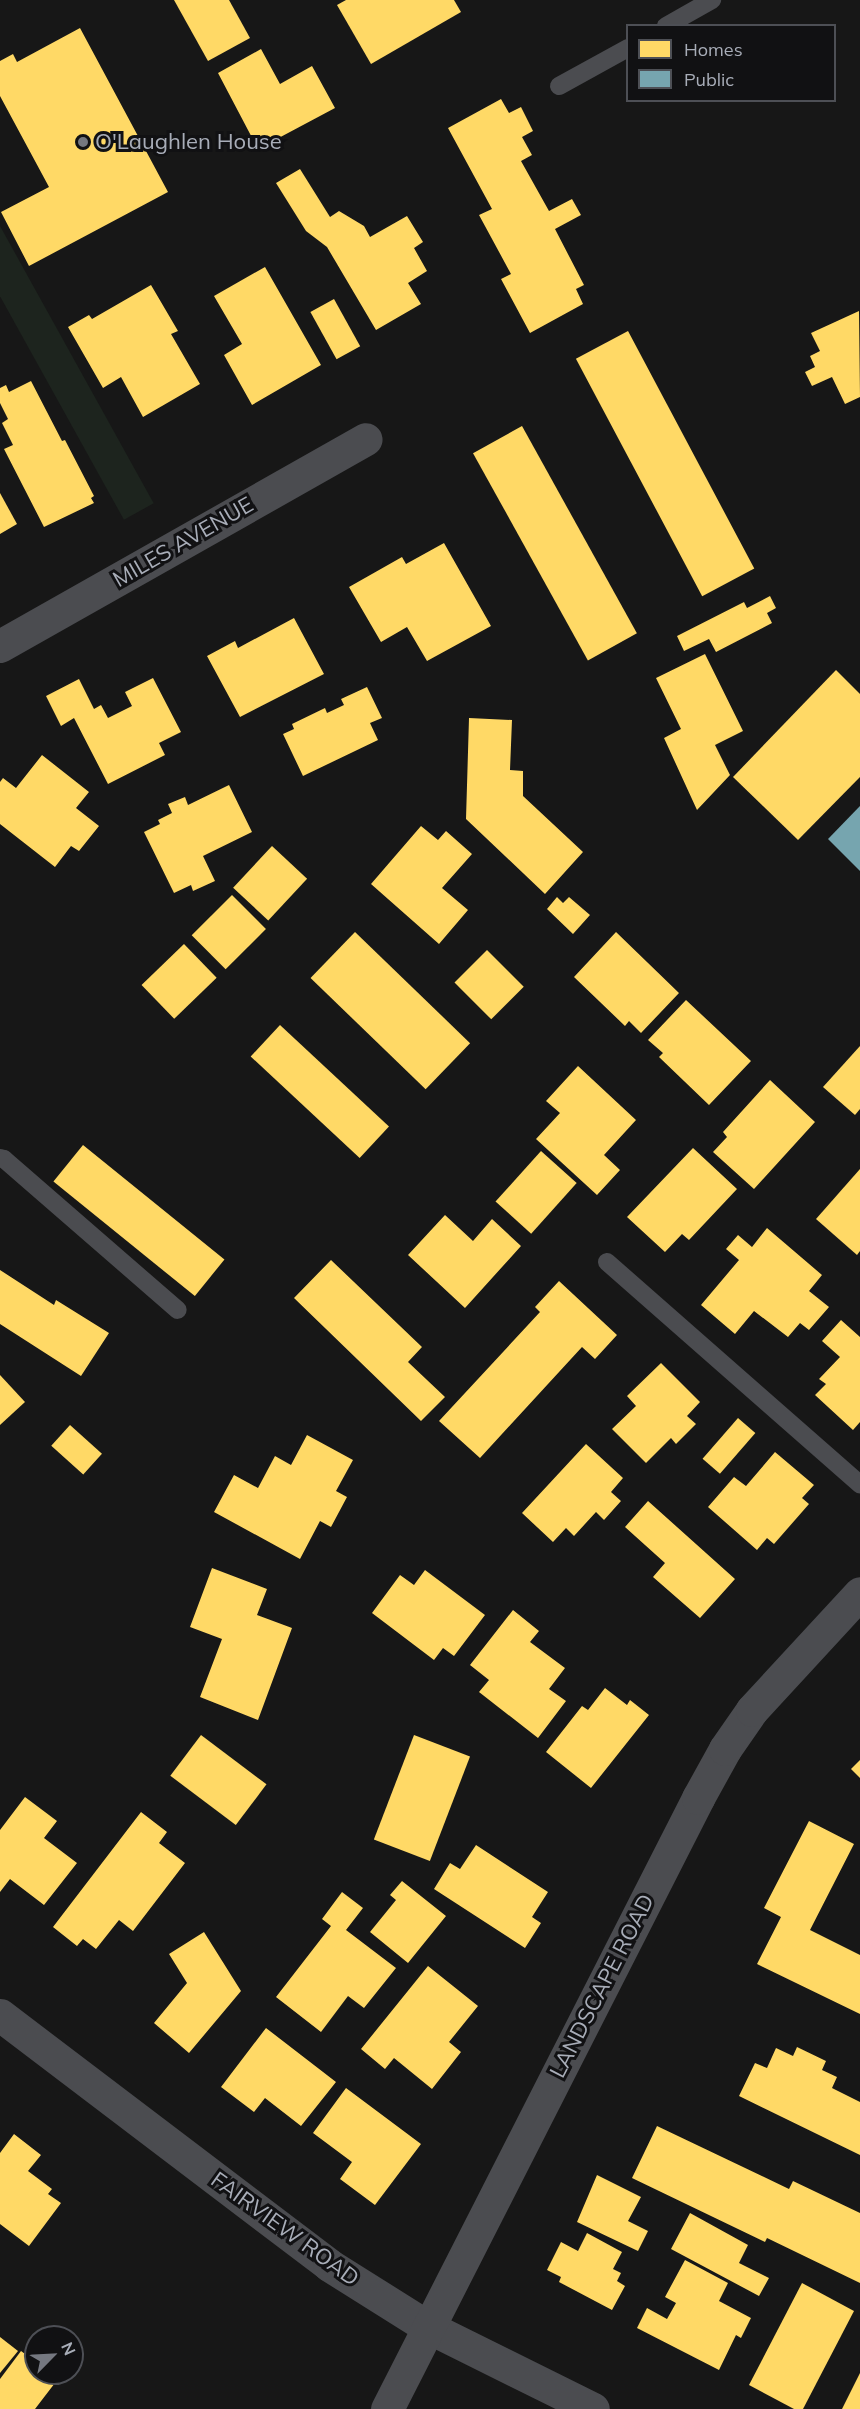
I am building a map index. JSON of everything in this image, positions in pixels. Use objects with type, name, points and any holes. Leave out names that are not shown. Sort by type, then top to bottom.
[{"type":"street","name":"MILES AVENUE","points":[[0,646],[366,439]]},
{"type":"street","name":"LANDSCAPE ROAD","points":[[387,2409],[725,1749],[752,1710],[860,1593]]},
{"type":"street","name":"FAIRVIEW ROAD","points":[[0,2015],[329,2265],[428,2327],[593,2409]]},
{"type":"lane","points":[[670,24],[712,0]]},
{"type":"lane","points":[[559,86],[626,49]]},
{"type":"lane","points":[[0,1158],[4,1159],[178,1310]]},
{"type":"lane","points":[[607,1262],[860,1484]]},
{"type":"shaded area","points":[[0,226],[154,503],[124,520],[0,296]]},
{"type":"building: Homes","points":[[174,0],[229,0],[250,38],[208,61]]},
{"type":"building: Homes","points":[[346,0],[454,0],[461,12],[371,64],[337,5]]},
{"type":"building: Homes","name":"O'Laughlen House","points":[[80,28],[168,192],[29,266],[1,212],[49,187],[0,96],[0,61],[13,54],[17,62]]},
{"type":"building: Homes","points":[[261,49],[280,84],[312,66],[335,108],[258,149],[218,73]]},
{"type":"building: Homes","points":[[501,99],[509,113],[521,107],[533,131],[522,137],[532,155],[521,161],[549,211],[572,199],[581,215],[555,229],[584,285],[576,289],[583,304],[530,333],[501,279],[511,274],[479,215],[492,209],[448,128]]},
{"type":"building: Homes","points":[[300,169],[330,217],[339,211],[364,226],[370,237],[407,216],[423,242],[414,248],[427,271],[408,283],[421,304],[376,330],[327,247],[306,231],[276,183]]},
{"type":"building: Homes","points":[[265,267],[321,365],[252,405],[224,355],[242,344],[214,296]]},
{"type":"building: Homes","points":[[151,285],[178,331],[171,334],[200,384],[143,417],[121,377],[103,388],[68,327],[89,315],[92,319]]},
{"type":"building: Homes","points":[[334,299],[360,346],[337,359],[310,312]]},
{"type":"building: Homes","points":[[859,311],[860,397],[845,404],[832,377],[812,386],[805,372],[815,367],[810,356],[820,351],[811,333]]},
{"type":"building: Homes","points":[[628,331],[754,569],[702,596],[576,359]]},
{"type":"building: Homes","points":[[31,381],[94,496],[91,498],[94,503],[44,527],[4,449],[13,445],[2,423],[8,419],[0,403],[0,388],[6,385],[9,392]]},
{"type":"building: Homes","points":[[522,426],[637,633],[588,660],[473,453]]},
{"type":"building: Homes","points":[[0,493],[17,524],[0,534]]},
{"type":"building: Homes","points":[[444,543],[491,626],[427,661],[407,627],[381,642],[349,587],[402,557],[406,564]]},
{"type":"building: Homes","points":[[770,596],[776,608],[767,613],[772,623],[716,652],[709,639],[684,651],[677,636],[744,602],[747,608]]},
{"type":"building: Homes","points":[[294,618],[324,674],[240,717],[207,656],[235,641],[238,648]]},
{"type":"building: Homes","points":[[705,654],[743,731],[715,745],[730,775],[697,810],[664,738],[681,729],[656,678]]},
{"type":"building: Homes","points":[[836,670],[860,694],[860,777],[798,840],[733,777]]},
{"type":"building: Homes","points":[[153,678],[181,732],[159,743],[165,755],[108,784],[74,718],[61,726],[46,696],[79,679],[94,709],[101,705],[108,718],[132,706],[125,692]]},
{"type":"building: Homes","points":[[367,687],[382,718],[370,723],[378,740],[303,776],[283,734],[294,729],[292,724],[325,708],[327,713],[344,705],[341,699]]},
{"type":"building: Homes","points":[[469,718],[512,720],[510,770],[523,771],[523,796],[583,852],[545,894],[466,819]]},
{"type":"building: Homes","points":[[42,755],[89,792],[76,808],[99,826],[79,851],[71,846],[55,867],[0,824],[0,782],[3,778],[16,788]]},
{"type":"building: Homes","points":[[229,785],[252,832],[203,856],[215,881],[193,891],[191,885],[174,893],[144,832],[160,824],[158,820],[172,813],[168,804],[185,797],[188,805]]},
{"type":"building: Homes","points":[[421,826],[438,840],[446,831],[472,854],[442,888],[468,910],[439,944],[371,884]]},
{"type":"building: Homes","points":[[272,846],[307,879],[268,920],[233,888]]},
{"type":"building: Homes","points":[[232,895],[266,929],[226,969],[192,935]]},
{"type":"building: Homes","points":[[557,897],[563,903],[569,897],[590,915],[573,934],[547,909]]},
{"type":"building: Homes","points":[[355,932],[470,1043],[426,1089],[311,978]]},
{"type":"building: Homes","points":[[616,932],[679,993],[641,1033],[629,1021],[625,1026],[574,977]]},
{"type":"building: Homes","points":[[184,944],[217,978],[174,1019],[142,985]]},
{"type":"building: Homes","points":[[487,950],[524,987],[491,1019],[454,983]]},
{"type":"building: Homes","points":[[686,1000],[751,1061],[709,1105],[659,1057],[663,1053],[648,1040]]},
{"type":"building: Homes","points":[[280,1025],[389,1127],[360,1158],[251,1056]]},
{"type":"building: Homes","points":[[860,1046],[860,1109],[855,1115],[823,1087]]},
{"type":"building: Homes","points":[[578,1066],[636,1120],[604,1155],[620,1170],[597,1195],[536,1139],[560,1113],[546,1101]]},
{"type":"building: Homes","points":[[770,1080],[815,1122],[754,1189],[713,1152],[727,1137],[723,1132]]},
{"type":"building: Homes","points":[[83,1145],[224,1260],[195,1296],[53,1182]]},
{"type":"building: Homes","points":[[693,1148],[737,1189],[689,1240],[682,1234],[665,1252],[627,1217]]},
{"type":"building: Homes","points":[[541,1151],[577,1183],[531,1234],[495,1202]]},
{"type":"building: Homes","points":[[860,1169],[860,1251],[857,1255],[816,1219]]},
{"type":"building: Homes","points":[[445,1215],[473,1241],[492,1219],[521,1246],[465,1308],[408,1255]]},
{"type":"building: Homes","points":[[767,1228],[822,1275],[809,1291],[829,1307],[809,1330],[800,1323],[788,1337],[754,1311],[735,1334],[701,1305],[739,1260],[726,1249],[738,1235],[752,1247]]},
{"type":"building: Homes","points":[[331,1260],[422,1347],[408,1362],[445,1397],[421,1421],[294,1298]]},
{"type":"building: Homes","points":[[0,1270],[54,1305],[56,1300],[109,1333],[81,1376],[0,1324]]},
{"type":"building: Homes","points":[[559,1281],[617,1335],[595,1359],[582,1347],[480,1458],[439,1421],[540,1312],[535,1307]]},
{"type":"building: Homes","points":[[841,1320],[860,1337],[860,1422],[853,1430],[815,1395],[826,1384],[819,1379],[840,1357],[822,1341]]},
{"type":"building: Homes","points":[[661,1363],[700,1402],[687,1416],[696,1424],[676,1444],[671,1438],[646,1463],[612,1429],[636,1406],[627,1396]]},
{"type":"building: Homes","points":[[0,1375],[25,1402],[0,1425]]},
{"type":"building: Homes","points":[[738,1418],[755,1433],[720,1474],[703,1459]]},
{"type":"building: Homes","points":[[70,1425],[102,1454],[83,1475],[51,1446]]},
{"type":"building: Homes","points":[[307,1435],[353,1460],[336,1491],[347,1497],[331,1527],[320,1521],[300,1559],[214,1512],[234,1475],[258,1488],[275,1456],[291,1465]]},
{"type":"building: Homes","points":[[586,1444],[623,1478],[611,1492],[621,1501],[604,1520],[596,1512],[574,1536],[566,1528],[553,1542],[522,1513]]},
{"type":"building: Homes","points":[[775,1452],[814,1485],[802,1498],[809,1504],[774,1544],[767,1538],[757,1550],[708,1507],[734,1477],[746,1486]]},
{"type":"building: Homes","points":[[648,1501],[735,1579],[700,1618],[653,1577],[665,1563],[625,1527]]},
{"type":"building: Homes","points":[[212,1568],[267,1589],[257,1615],[292,1628],[258,1720],[200,1697],[222,1639],[190,1627]]},
{"type":"building: Homes","points":[[425,1570],[485,1615],[454,1656],[443,1648],[434,1660],[372,1613],[400,1575],[414,1585]]},
{"type":"building: Homes","points":[[513,1610],[539,1631],[530,1642],[565,1668],[549,1689],[566,1701],[538,1738],[479,1692],[489,1680],[470,1665]]},
{"type":"building: Homes","points":[[605,1688],[627,1705],[630,1700],[649,1715],[591,1788],[546,1752],[582,1706],[588,1710]]},
{"type":"building: Homes","points":[[201,1735],[266,1784],[236,1825],[170,1776]]},
{"type":"building: Homes","points":[[414,1735],[470,1757],[430,1861],[374,1840]]},
{"type":"building: Homes","points":[[860,1760],[860,1778],[851,1769]]},
{"type":"building: Homes","points":[[25,1797],[57,1821],[44,1838],[77,1863],[44,1905],[10,1879],[0,1892],[0,1830]]},
{"type":"building: Homes","points":[[141,1812],[167,1832],[159,1843],[185,1863],[133,1931],[119,1920],[96,1949],[83,1939],[77,1946],[53,1927]]},
{"type":"building: Homes","points":[[809,1821],[854,1844],[810,1930],[860,1955],[860,2014],[757,1964],[781,1917],[764,1908]]},
{"type":"building: Homes","points":[[476,1845],[548,1892],[532,1917],[541,1923],[525,1948],[434,1889],[450,1863],[460,1869]]},
{"type":"building: Homes","points":[[402,1881],[446,1916],[408,1963],[370,1932],[396,1900],[390,1895]]},
{"type":"building: Homes","points":[[342,1892],[363,1908],[346,1930],[396,1968],[364,2008],[348,1996],[321,2032],[276,1997],[331,1926],[322,1919]]},
{"type":"building: Homes","points":[[204,1932],[241,1991],[189,2053],[154,2023],[187,1983],[169,1954]]},
{"type":"building: Homes","points":[[428,1966],[478,2006],[449,2042],[461,2052],[432,2089],[394,2058],[385,2069],[361,2049]]},
{"type":"building: Homes","points":[[266,2028],[336,2082],[301,2126],[265,2098],[254,2112],[221,2087]]},
{"type":"building: Homes","points":[[797,2047],[826,2061],[822,2070],[837,2077],[832,2088],[860,2102],[860,2155],[739,2096],[755,2063],[767,2068],[776,2048],[793,2056]]},
{"type":"building: Homes","points":[[346,2088],[421,2144],[375,2205],[340,2179],[352,2162],[313,2133]]},
{"type":"building: Homes","points":[[657,2126],[789,2189],[793,2181],[860,2213],[860,2283],[767,2238],[765,2242],[632,2178]]},
{"type":"building: Homes","points":[[14,2134],[41,2155],[28,2171],[52,2189],[48,2194],[61,2203],[29,2246],[0,2224],[0,2153]]},
{"type":"building: Homes","points":[[597,2175],[641,2197],[628,2221],[648,2231],[638,2251],[577,2222]]},
{"type":"building: Homes","points":[[690,2213],[748,2245],[739,2263],[769,2278],[759,2296],[671,2249]]},
{"type":"building: Homes","points":[[587,2233],[622,2252],[613,2269],[621,2273],[617,2281],[625,2286],[612,2310],[559,2282],[561,2277],[547,2270],[561,2242],[578,2251]]},
{"type":"building: Homes","points":[[685,2260],[728,2283],[719,2301],[751,2318],[741,2338],[736,2335],[719,2370],[637,2328],[647,2308],[667,2319],[676,2303],[665,2297]]},
{"type":"building: Homes","points":[[802,2283],[854,2311],[803,2409],[794,2409],[749,2385]]},
{"type":"building: Homes","points":[[0,2337],[18,2351],[0,2373]]},
{"type":"building: Homes","points":[[21,2351],[24,2353],[24,2385],[53,2385],[35,2409],[0,2409],[0,2379]]},
{"type":"building: Homes","points":[[860,2373],[860,2409],[842,2409]]},
{"type":"building: Public","points":[[860,806],[860,871],[828,839]]},
{"type":"place","name":"O'Laughlen House","points":[[83,142]]}]
